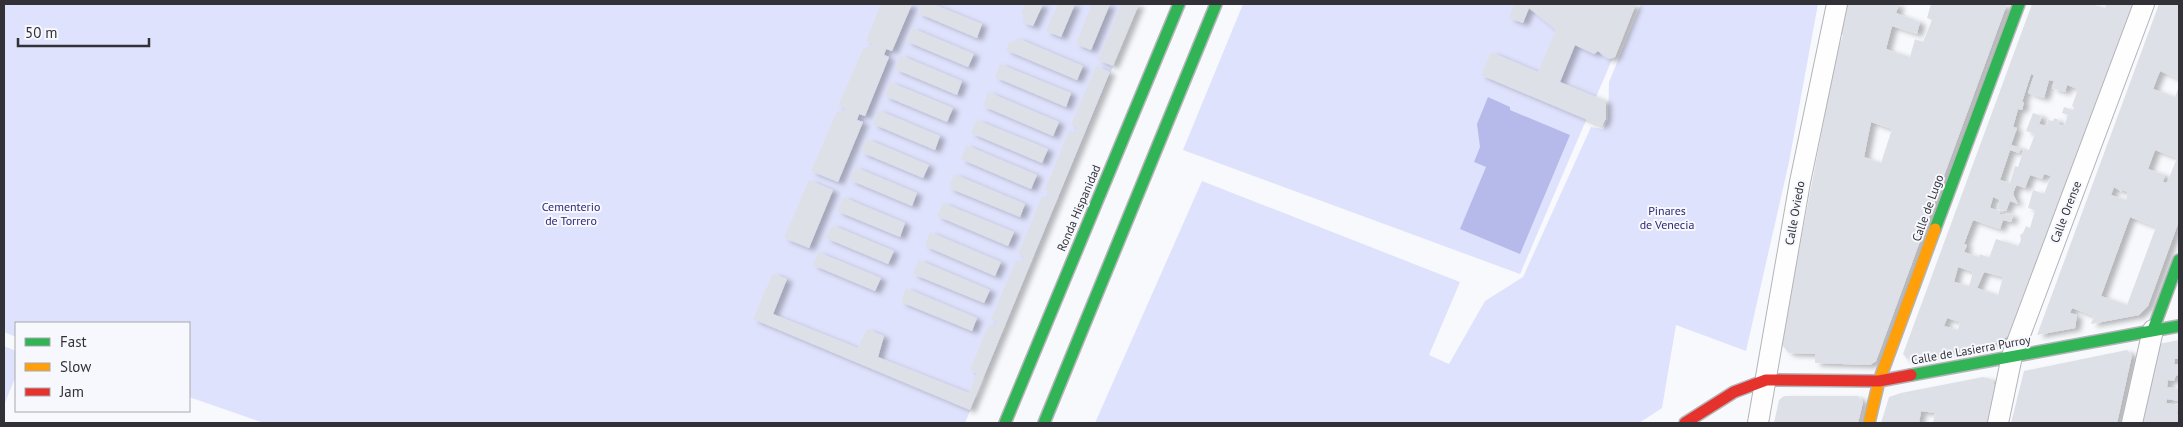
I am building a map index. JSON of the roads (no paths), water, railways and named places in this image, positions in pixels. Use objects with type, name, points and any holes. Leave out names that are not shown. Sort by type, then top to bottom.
[{"type":"main road","name":"Ronda Hispanidad","points":[[1005,423],[1179,4]]},
{"type":"main road","points":[[1044,423],[1216,4]]},
{"type":"main road","name":"Calle de Lugo","points":[[1869,423],[1879,381],[2019,4]]},
{"type":"main road","points":[[2153,330],[2179,260]]},
{"type":"main road","name":"Calle de Lasierra Purroy","points":[[1685,423],[1732,393],[1766,380],[1879,381],[2179,326]]},
{"type":"main road","points":[[1056,395],[1058,423]]},
{"type":"street","name":"Calle Oviedo","points":[[1753,417],[1766,380],[1800,182],[1837,4]]},
{"type":"street","name":"Calle Orense","points":[[1998,423],[2012,356],[2144,4]]},
{"type":"street","points":[[2132,423],[2153,330]]},
{"type":"water","points":[[1488,97],[1510,107],[1510,110],[1570,135],[1520,254],[1460,229],[1486,167],[1474,162],[1480,147],[1477,124]]},
{"type":"park label","name":"Cementerio de Torrero","points":[[571,214]]},
{"type":"park label","name":"Pinares de Venecia","points":[[1667,218]]}]
